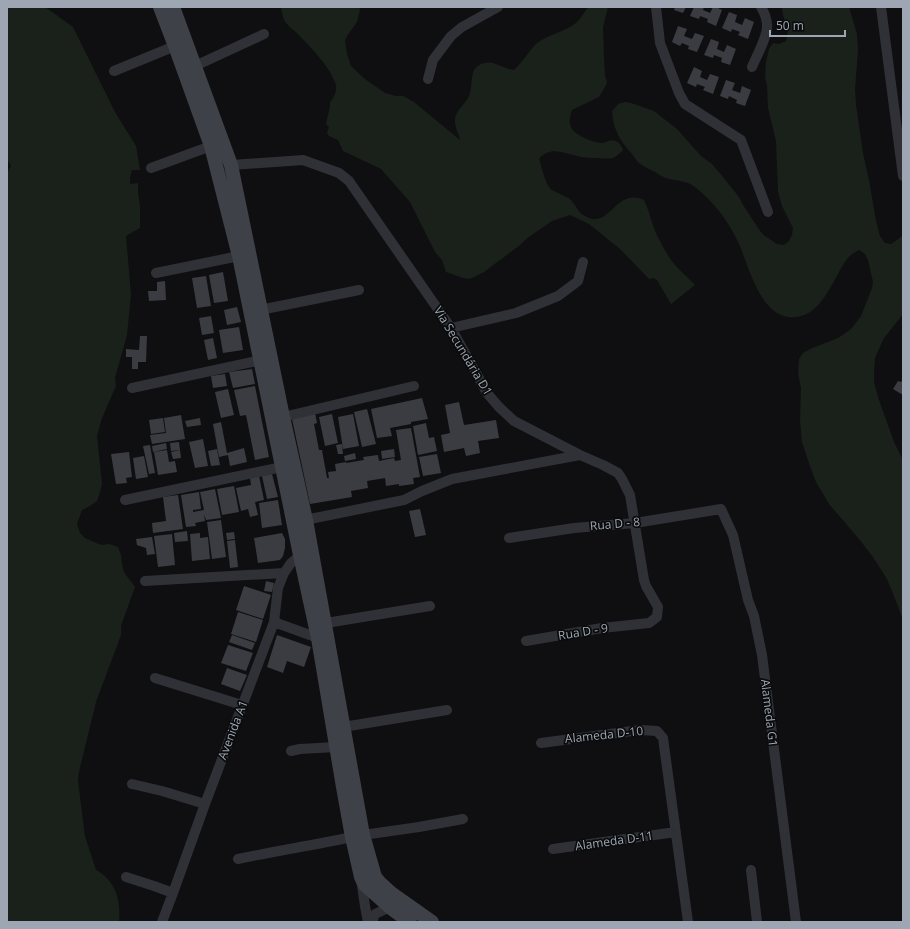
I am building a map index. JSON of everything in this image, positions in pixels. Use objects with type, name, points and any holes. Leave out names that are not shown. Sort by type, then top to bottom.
[{"type":"street","points":[[160,7],[211,146],[239,256],[261,360],[278,468],[300,520]]},
{"type":"street","points":[[173,7],[231,165],[282,417],[305,550],[336,747],[358,836],[375,877],[380,883],[391,893],[432,922]]},
{"type":"street","points":[[428,79],[433,60],[452,36],[462,27],[498,7]]},
{"type":"street","points":[[656,7],[660,43],[679,93],[685,104],[741,140],[768,212]]},
{"type":"street","points":[[752,68],[768,25],[761,7]]},
{"type":"street","points":[[881,7],[900,123],[903,176]]},
{"type":"street","points":[[195,66],[264,34]]},
{"type":"street","points":[[114,71],[175,46]]},
{"type":"street","points":[[151,168],[211,146]]},
{"type":"street","name":"Via Secundária D1","points":[[231,165],[303,160],[339,173],[349,181],[451,328],[487,393],[499,407],[514,421],[618,473],[630,495],[646,586],[658,606],[657,617],[649,623],[640,624]]},
{"type":"street","points":[[156,273],[239,256]]},
{"type":"street","points":[[451,328],[516,313],[558,296],[578,281],[583,262]]},
{"type":"street","points":[[260,310],[359,290]]},
{"type":"street","points":[[132,388],[261,360]]},
{"type":"street","points":[[282,417],[414,386]]},
{"type":"street","points":[[300,520],[404,500],[452,479],[580,455]]},
{"type":"street","points":[[125,500],[278,468]]},
{"type":"street","name":"Rua D - 8","points":[[509,538],[574,528],[635,523],[721,509]]},
{"type":"street","name":"Alameda G1","points":[[721,509],[733,535],[748,600],[754,616],[762,655],[796,922]]},
{"type":"street","points":[[305,550],[326,623],[343,727],[358,836],[361,878],[368,922]]},
{"type":"street","name":"Avenida A1","points":[[162,922],[274,622],[278,588],[284,573],[291,563],[305,550]]},
{"type":"street","points":[[145,581],[284,573]]},
{"type":"street","points":[[326,623],[430,606]]},
{"type":"street","points":[[274,622],[318,638]]},
{"type":"street","name":"Rua D - 9","points":[[526,641],[602,628],[640,624]]},
{"type":"street","points":[[155,678],[242,705]]},
{"type":"street","points":[[343,727],[447,710]]},
{"type":"street","name":"Alameda D-10","points":[[541,743],[640,730],[657,731],[663,738],[676,832]]},
{"type":"street","points":[[291,751],[336,747]]},
{"type":"street","points":[[132,784],[205,804]]},
{"type":"street","points":[[238,859],[358,836],[463,819]]},
{"type":"street","points":[[676,832],[688,922]]},
{"type":"street","name":"Alameda D-11","points":[[553,849],[676,832]]},
{"type":"street","points":[[751,870],[757,922]]},
{"type":"street","points":[[126,877],[173,893]]},
{"type":"street","points":[[361,878],[365,885],[391,908],[410,922]]},
{"type":"street","points":[[372,922],[375,914],[386,909],[407,904]]},
{"type":"shaded area","points":[[7,7],[45,7],[73,27],[115,112],[136,146],[140,170],[132,170],[130,178],[130,184],[138,183],[140,228],[126,236],[131,294],[127,335],[115,378],[116,386],[102,418],[97,436],[102,484],[97,501],[82,510],[77,524],[80,533],[85,538],[101,545],[109,544],[118,547],[124,572],[135,587],[121,626],[121,635],[96,702],[78,781],[85,836],[96,870],[103,874],[113,885],[116,892],[119,906],[119,922],[7,922],[7,173],[11,166],[7,159]]},
{"type":"shaded area","points":[[281,7],[359,7],[360,10],[357,22],[345,41],[351,66],[365,79],[385,93],[403,96],[414,102],[460,140],[455,118],[470,95],[473,73],[477,67],[488,62],[514,70],[536,44],[573,25],[588,7],[608,7],[603,27],[605,76],[607,82],[599,97],[572,110],[570,122],[574,132],[582,137],[599,143],[612,140],[618,142],[623,150],[618,155],[611,158],[584,157],[554,151],[549,152],[539,159],[544,176],[547,184],[552,190],[569,198],[583,215],[594,219],[601,218],[626,199],[634,198],[644,200],[657,236],[667,253],[675,265],[695,285],[671,304],[657,280],[653,278],[649,279],[620,249],[589,224],[570,215],[552,221],[484,272],[474,277],[469,279],[463,278],[446,272],[442,260],[435,252],[410,202],[381,169],[343,151],[338,140],[329,136],[327,133],[329,127],[326,124],[330,102],[335,94],[336,85],[329,71],[319,57],[297,33],[289,27],[283,16]]},
{"type":"shaded area","points":[[782,7],[849,7],[857,34],[858,50],[855,89],[856,105],[863,153],[876,221],[880,236],[885,243],[891,244],[903,235],[903,314],[884,338],[875,358],[874,382],[894,442],[903,460],[903,620],[887,579],[873,557],[829,504],[816,482],[802,442],[800,420],[801,388],[798,374],[799,359],[803,353],[810,349],[838,338],[844,334],[851,329],[861,316],[873,282],[868,260],[865,254],[859,250],[848,258],[826,295],[814,309],[798,317],[788,317],[778,313],[762,298],[751,276],[739,244],[728,223],[706,196],[686,182],[665,178],[639,163],[624,144],[614,123],[612,111],[618,104],[625,102],[631,103],[654,111],[677,129],[701,156],[712,164],[739,197],[760,231],[777,244],[784,245],[789,241],[793,228],[782,206],[778,192],[776,141],[768,108],[767,85],[765,78],[769,49],[773,43],[779,44],[786,41],[787,28]]},
{"type":"building","points":[[675,7],[686,7],[683,13],[674,10]]},
{"type":"building","points":[[694,7],[704,7],[703,10],[710,13],[713,7],[722,10],[716,26],[707,22],[708,19],[700,16],[699,19],[690,16]]},
{"type":"building","points":[[729,12],[737,15],[735,22],[742,25],[745,18],[754,22],[748,39],[738,35],[740,32],[732,29],[731,32],[722,28]]},
{"type":"building","points":[[678,26],[687,29],[684,36],[692,39],[695,33],[704,36],[697,52],[688,49],[689,46],[682,43],[680,46],[672,42]]},
{"type":"building","points":[[711,39],[719,42],[717,49],[724,52],[727,45],[736,49],[730,65],[721,62],[722,58],[714,55],[713,58],[704,55]]},
{"type":"building","points":[[694,67],[702,71],[700,77],[707,80],[710,74],[719,77],[713,94],[703,90],[705,87],[697,84],[696,87],[687,83]]},
{"type":"building","points":[[726,80],[735,83],[732,90],[740,93],[742,86],[751,90],[745,106],[736,103],[737,100],[729,96],[728,99],[720,96]]},
{"type":"building","points":[[223,272],[228,301],[214,303],[209,275]]},
{"type":"building","points":[[206,276],[211,306],[197,308],[192,278]]},
{"type":"building","points":[[165,281],[166,300],[149,301],[148,291],[157,291],[157,282]]},
{"type":"building","points":[[237,307],[241,322],[227,325],[224,310]]},
{"type":"building","points":[[211,316],[214,333],[202,335],[199,318]]},
{"type":"building","points":[[239,327],[243,350],[223,353],[219,330]]},
{"type":"building","points":[[140,336],[147,336],[146,362],[138,362],[138,369],[132,369],[132,357],[126,357],[126,349],[139,350]]},
{"type":"building","points":[[213,338],[217,358],[208,360],[204,340]]},
{"type":"building","points":[[252,369],[255,384],[233,388],[229,372]]},
{"type":"building","points":[[225,374],[227,386],[213,388],[211,376]]},
{"type":"building","points":[[903,379],[903,395],[893,389],[898,381],[901,382]]},
{"type":"building","points":[[255,386],[269,457],[255,460],[246,415],[240,416],[234,390]]},
{"type":"building","points":[[228,389],[234,415],[221,418],[215,392]]},
{"type":"building","points":[[422,398],[428,419],[390,428],[392,436],[377,438],[371,409]]},
{"type":"building","points":[[459,402],[464,425],[496,420],[499,438],[478,441],[480,453],[466,456],[464,448],[444,452],[441,435],[450,433],[445,405]]},
{"type":"building","points":[[367,409],[376,444],[362,447],[354,412]]},
{"type":"building","points":[[315,413],[317,423],[314,424],[319,450],[322,450],[327,478],[329,478],[328,472],[336,471],[335,464],[346,462],[352,497],[310,504],[292,419]]},
{"type":"building","points":[[332,414],[338,443],[325,446],[319,417]]},
{"type":"building","points":[[353,414],[359,446],[343,449],[338,417]]},
{"type":"building","points":[[181,415],[185,439],[152,444],[150,435],[166,433],[164,418]]},
{"type":"building","points":[[163,418],[165,432],[151,434],[149,420]]},
{"type":"building","points":[[200,418],[201,425],[187,427],[185,421]]},
{"type":"building","points":[[221,422],[227,453],[244,448],[247,462],[230,466],[228,455],[219,457],[213,424]]},
{"type":"building","points":[[426,423],[429,438],[434,437],[437,451],[418,455],[413,426]]},
{"type":"building","points":[[411,428],[420,477],[413,478],[414,484],[386,486],[385,478],[367,481],[368,488],[351,491],[346,463],[364,460],[363,457],[378,455],[379,461],[394,458],[395,461],[401,460],[396,430]]},
{"type":"building","points":[[203,439],[208,466],[195,468],[189,442]]},
{"type":"building","points":[[179,442],[180,450],[171,451],[170,443]]},
{"type":"building","points":[[166,443],[167,449],[153,452],[152,446]]},
{"type":"building","points":[[342,444],[343,454],[338,454],[336,445]]},
{"type":"building","points":[[150,445],[155,473],[149,474],[143,446]]},
{"type":"building","points":[[217,449],[220,465],[211,466],[208,451]]},
{"type":"building","points":[[394,449],[395,457],[382,459],[381,451]]},
{"type":"building","points":[[167,450],[169,462],[175,461],[177,472],[158,475],[154,452]]},
{"type":"building","points":[[180,450],[181,458],[173,459],[171,452]]},
{"type":"building","points":[[129,452],[132,477],[126,478],[127,483],[116,484],[111,454]]},
{"type":"building","points":[[355,453],[356,459],[345,461],[344,456]]},
{"type":"building","points":[[437,454],[441,473],[423,476],[419,457]]},
{"type":"building","points":[[144,456],[148,477],[136,479],[133,458]]},
{"type":"building","points":[[272,474],[278,497],[267,499],[262,476]]},
{"type":"building","points":[[259,476],[264,500],[255,502],[258,515],[250,517],[248,509],[241,511],[236,488],[251,485],[250,478]]},
{"type":"building","points":[[234,486],[239,512],[222,515],[217,489]]},
{"type":"building","points":[[215,489],[221,518],[206,520],[204,514],[205,521],[195,523],[196,526],[186,527],[181,495],[199,492],[201,509],[193,510],[193,512],[204,510],[200,492]]},
{"type":"building","points":[[178,495],[183,529],[153,533],[152,523],[166,521],[163,497]]},
{"type":"building","points":[[278,500],[282,525],[262,528],[259,503]]},
{"type":"building","points":[[420,509],[426,535],[415,537],[409,511]]},
{"type":"building","points":[[221,520],[226,557],[212,559],[207,522]]},
{"type":"building","points":[[187,531],[188,541],[175,542],[174,533]]},
{"type":"building","points":[[234,532],[235,539],[227,540],[226,533]]},
{"type":"building","points":[[200,533],[200,538],[208,537],[210,559],[192,561],[190,534]]},
{"type":"building","points":[[282,533],[285,539],[285,548],[283,556],[280,560],[258,563],[254,538]]},
{"type":"building","points":[[172,534],[175,565],[158,567],[154,536]]},
{"type":"building","points":[[152,537],[155,554],[147,555],[146,548],[137,545],[136,539]]},
{"type":"building","points":[[235,540],[238,567],[230,568],[227,541]]},
{"type":"building","points":[[266,581],[274,583],[272,592],[264,591]]},
{"type":"building","points":[[244,586],[271,595],[263,619],[236,610]]},
{"type":"building","points":[[238,612],[263,620],[256,642],[231,634]]},
{"type":"building","points":[[232,635],[255,643],[252,650],[229,642]]},
{"type":"building","points":[[277,635],[311,647],[304,667],[287,661],[283,673],[267,667]]},
{"type":"building","points":[[228,645],[253,653],[246,671],[221,663]]},
{"type":"building","points":[[227,668],[247,675],[240,691],[221,684]]}]
